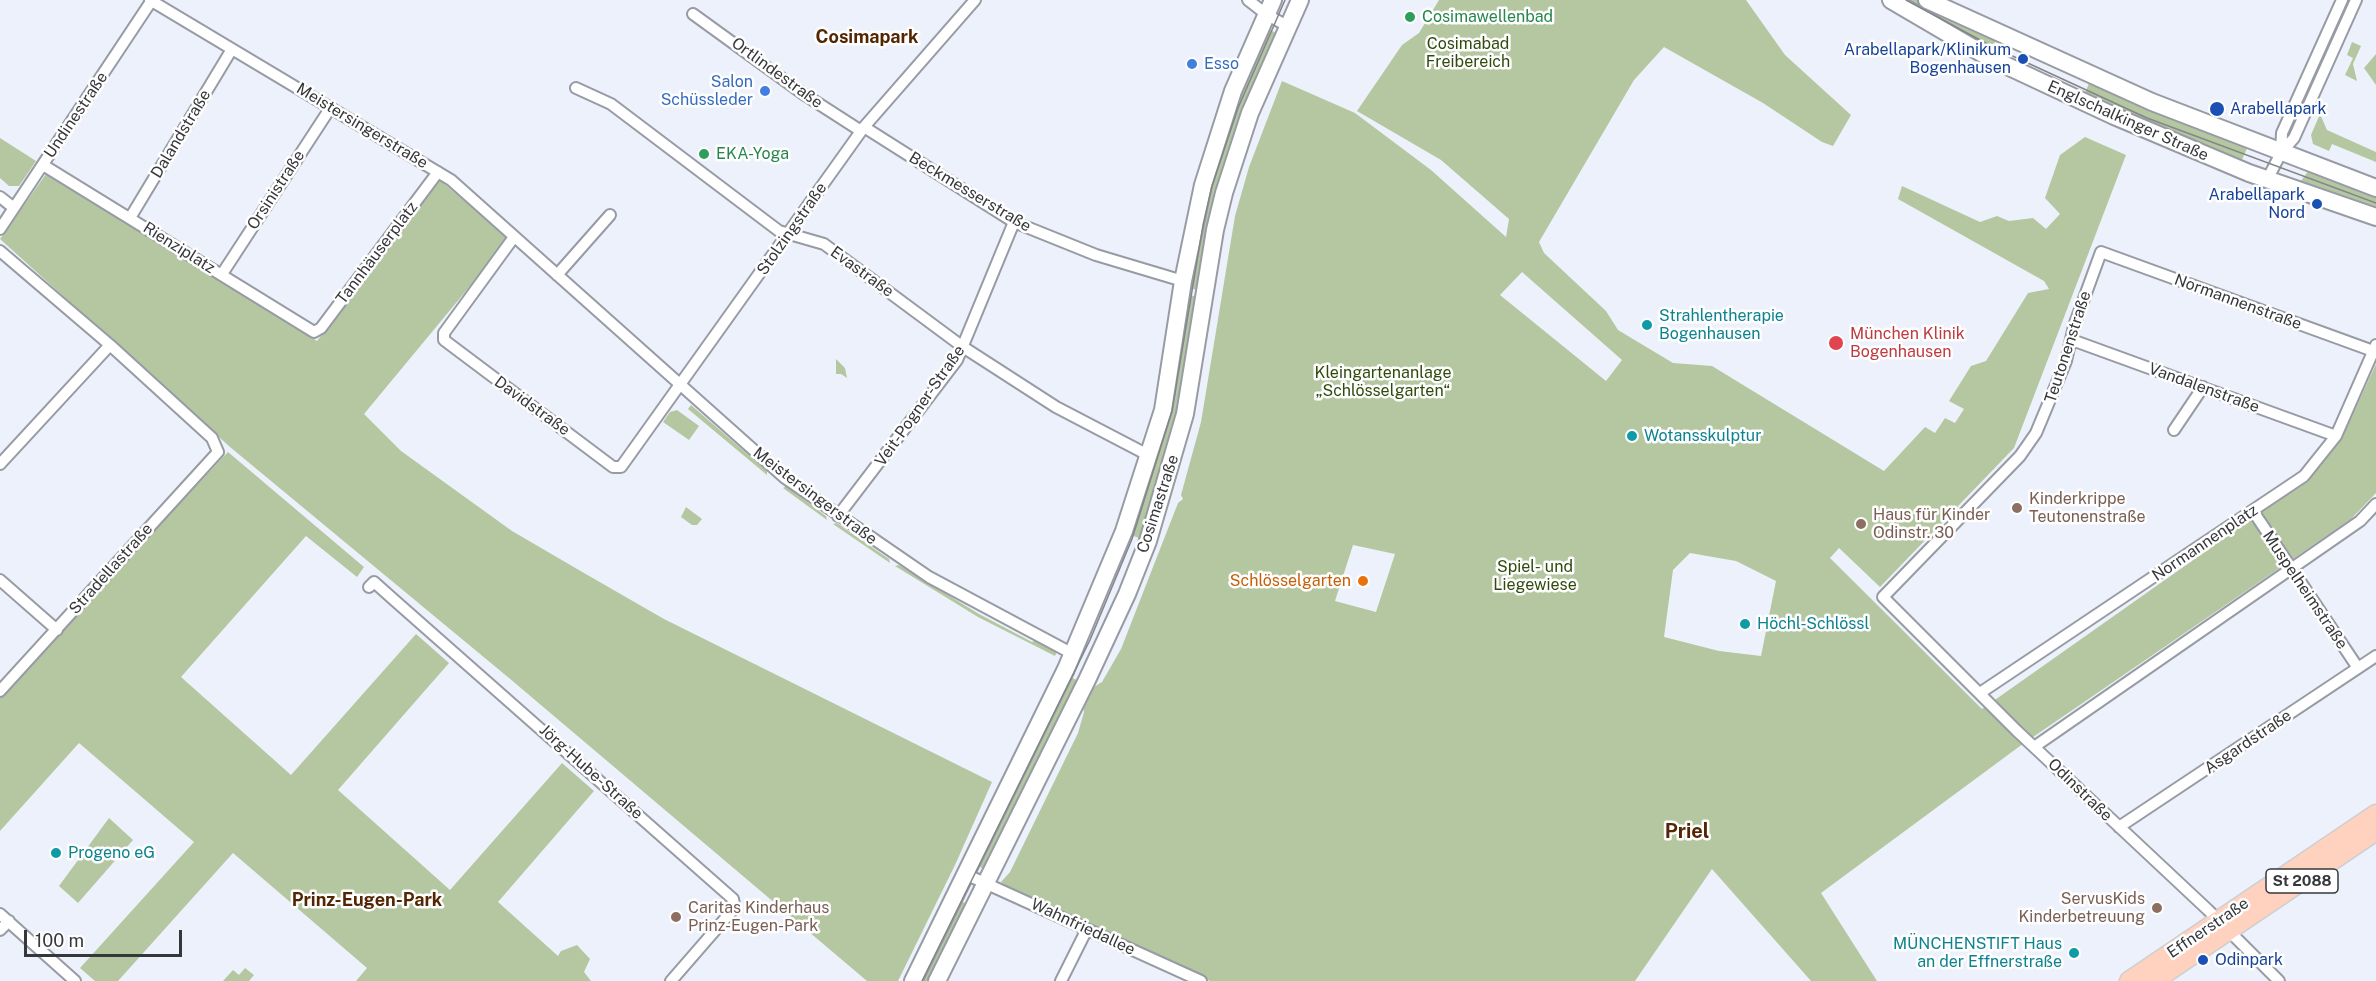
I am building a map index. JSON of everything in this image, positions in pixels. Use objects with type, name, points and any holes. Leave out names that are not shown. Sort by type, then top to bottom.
[{"type":"main road","name":"Cosimastraße","points":[[937,981],[1127,594],[1163,495],[1185,414],[1217,221],[1250,113],[1299,0]]},
{"type":"main road","name":"Englschalkinger Straße","points":[[1891,0],[1990,58],[2114,116],[2267,180],[2376,217]]},
{"type":"main road","name":"Englschalkinger Straße","points":[[1927,0],[2152,102],[2376,188]]},
{"type":"main road","name":"Cosimastraße","points":[[913,981],[1073,654],[1123,535],[1150,456],[1165,400],[1183,281],[1197,210],[1217,137],[1269,7]]},
{"type":"main road","points":[[1073,654],[1095,663]]},
{"type":"main road","name":"Effnerstraße","points":[[2154,981],[2223,926],[2376,814]]},
{"type":"main road","name":"Effnerstraße","points":[[2129,981],[2376,831]]},
{"type":"street","name":"Meistersingerstraße","points":[[151,0],[438,172],[778,472],[838,516],[929,577],[1073,654]]},
{"type":"street","name":"Undinestraße","points":[[0,229],[151,0]]},
{"type":"street","name":"Stolzingstraße","points":[[621,467],[863,129],[975,0]]},
{"type":"street","points":[[1248,0],[1269,7],[1287,26]]},
{"type":"street","points":[[2281,153],[2282,133],[2342,0]]},
{"type":"street","points":[[2267,180],[2281,153],[2294,138],[2356,0]]},
{"type":"street","name":"Ortlindestraße","points":[[693,14],[802,93],[863,129]]},
{"type":"street","name":"Dalandstraße","points":[[130,218],[232,49]]},
{"type":"street","name":"Evastraße","points":[[576,88],[611,104],[779,231],[824,244],[963,347],[1056,407],[1150,456]]},
{"type":"street","name":"Orsinistraße","points":[[222,274],[331,107]]},
{"type":"street","name":"Beckmesserstraße","points":[[863,129],[1014,222],[1096,255],[1183,281]]},
{"type":"street","name":"Rienziplatz","points":[[43,165],[314,332]]},
{"type":"street","name":"Tannhäuserplatz","points":[[314,332],[321,328],[438,172]]},
{"type":"street","points":[[0,197],[14,208]]},
{"type":"street","points":[[557,275],[610,215]]},
{"type":"street","name":"Veit-Pogner-Straße","points":[[838,516],[890,451],[957,360],[1014,222]]},
{"type":"street","name":"Davidstraße","points":[[514,237],[444,333],[444,340],[613,467],[621,467]]},
{"type":"street","points":[[0,251],[110,345],[0,464]]},
{"type":"street","name":"Teutonenstraße","points":[[1883,597],[2020,456],[2036,433],[2047,410],[2101,252]]},
{"type":"street","name":"Normannenstraße","points":[[2101,252],[2375,349]]},
{"type":"street","name":"Vandalenstraße","points":[[2072,340],[2337,436]]},
{"type":"street","name":"Stradellastraße","points":[[0,691],[215,457],[217,445],[110,345]]},
{"type":"street","name":"Normannenplatz","points":[[1980,693],[2304,476],[2337,436],[2375,349]]},
{"type":"street","points":[[2174,430],[2203,387]]},
{"type":"street","points":[[2034,747],[2360,521],[2376,504]]},
{"type":"street","name":"Muspelheimstraße","points":[[2253,511],[2358,668]]},
{"type":"street","points":[[0,580],[57,630]]},
{"type":"street","name":"Jörg-Hube-Straße","points":[[369,588],[374,582],[400,604],[733,899],[734,905],[731,912],[671,981]]},
{"type":"street","name":"Odinstraße","points":[[1883,597],[2034,747],[2279,981]]},
{"type":"street","name":"Asgardstraße","points":[[2119,827],[2376,656]]},
{"type":"street","name":"Wahnfriedallee","points":[[965,874],[1087,929],[1182,977],[1200,981]]},
{"type":"street","points":[[0,930],[4,918],[75,981]]},
{"type":"street","points":[[1061,981],[1087,929]]},
{"type":"green space","points":[[1439,0],[1746,0],[1785,55],[1851,115],[1833,146],[1822,142],[1763,103],[1664,47],[1634,80],[1539,242],[1544,253],[1606,311],[1618,330],[1673,363],[1712,366],[1884,471],[1925,427],[1935,433],[1945,418],[1955,423],[1964,409],[1949,401],[1971,366],[1986,361],[2028,293],[2049,289],[2044,281],[1898,199],[1902,186],[1980,222],[1997,216],[2009,221],[2033,218],[2046,229],[2060,214],[2045,198],[2060,155],[2085,137],[2126,155],[2014,448],[1880,587],[1839,548],[1830,558],[1982,709],[2308,479],[2341,440],[2376,364],[2376,493],[2351,519],[2020,746],[1821,893],[1877,981],[1811,981],[1712,869],[1635,981],[1210,981],[1011,890],[1001,882],[1010,872],[1078,733],[1084,712],[1082,701],[1084,693],[1102,682],[1121,649],[1178,503],[1183,499],[1181,495],[1201,422],[1235,216],[1249,167],[1282,81],[1355,113],[1431,170],[1506,237],[1509,219],[1441,160],[1357,111],[1402,45],[1419,33]],"holes":[[[1522,272],[1622,360],[1606,381],[1500,295]],[[1353,545],[1395,554],[1376,612],[1335,601]],[[1690,553],[1736,561],[1776,581],[1761,656],[1719,651],[1664,637],[1673,570]]]},
{"type":"green space","points":[[1898,0],[1920,0],[1998,36],[1990,52]]},
{"type":"green space","points":[[1265,28],[1277,33],[1200,290],[1185,288],[1222,135]]},
{"type":"green space","points":[[2352,42],[2361,46],[2353,64],[2357,81],[2345,75],[2353,58],[2347,55]]},
{"type":"green space","points":[[2376,54],[2376,85],[2364,68]]},
{"type":"green space","points":[[2089,83],[2248,146],[2241,162],[2084,96]]},
{"type":"green space","points":[[2320,114],[2327,130],[2376,152],[2376,162],[2332,144],[2329,151],[2313,144],[2311,135]]},
{"type":"green space","points":[[0,138],[36,161],[19,186],[9,186],[0,178]]},
{"type":"green space","points":[[2309,170],[2376,194],[2376,212],[2298,185]]},
{"type":"green space","points":[[46,174],[317,341],[440,180],[509,239],[364,414],[401,451],[512,531],[664,619],[992,782],[955,865],[898,981],[867,981],[509,678],[230,447],[0,239]]},
{"type":"green space","points":[[1184,294],[1199,297],[1189,371],[1144,540],[1126,533]]},
{"type":"green space","points":[[836,359],[845,368],[847,378],[836,374]]},
{"type":"green space","points":[[691,405],[767,471],[767,475],[688,409]]},
{"type":"green space","points":[[677,410],[699,426],[689,440],[663,422],[670,412]]},
{"type":"green space","points":[[228,452],[364,567],[357,577],[306,536],[181,677],[291,775],[416,634],[449,663],[338,790],[450,890],[562,763],[594,791],[498,902],[558,956],[561,951],[577,945],[590,959],[584,972],[591,981],[356,981],[367,968],[233,853],[118,981],[95,981],[80,968],[194,842],[79,743],[0,831],[0,695]]},
{"type":"green space","points":[[786,486],[826,516],[827,520],[783,488]]},
{"type":"green space","points":[[686,507],[702,519],[697,525],[692,525],[681,517]]},
{"type":"green space","points":[[837,523],[889,559],[890,563],[833,524]]},
{"type":"green space","points":[[899,565],[979,614],[1032,642],[1036,640],[1057,651],[1055,656],[978,617],[895,566]]},
{"type":"green space","points":[[1067,675],[1082,683],[988,871],[974,864]]},
{"type":"green space","points":[[109,818],[133,840],[78,903],[59,886]]},
{"type":"green space","points":[[957,899],[971,906],[934,981],[917,981]]},
{"type":"green space","points":[[245,968],[254,975],[249,981],[223,981],[233,970],[239,975]]},
{"type":"tram line","points":[[922,981],[1090,640],[1132,539],[1172,411],[1203,225],[1212,186],[1238,108],[1285,0]]},
{"type":"tram line","points":[[1906,0],[1993,47],[2147,118],[2376,203]]},
{"type":"place","name":"Cosimawellenbad","points":[[1410,17]]},
{"type":"place","name":"Arabellapark/Klinikum Bogenhausen","points":[[2023,59]]},
{"type":"place","name":"Esso","points":[[1192,64]]},
{"type":"place","name":"Salon Schüssleder","points":[[765,91]]},
{"type":"place","name":"Arabellapark","points":[[2217,109]]},
{"type":"place","name":"EKA-Yoga","points":[[704,154]]},
{"type":"place","name":"Arabellapark Nord","points":[[2317,204]]},
{"type":"place","name":"Strahlentherapie Bogenhausen","points":[[1647,325]]},
{"type":"place","name":"München Klinik Bogenhausen","points":[[1836,343]]},
{"type":"place","name":"Wotansskulptur","points":[[1632,436]]},
{"type":"place","name":"Kinderkrippe Teutonenstraße","points":[[2017,508]]},
{"type":"place","name":"Haus für Kinder Odinstr. 30","points":[[1861,524]]},
{"type":"place","name":"Schlösselgarten","points":[[1363,581]]},
{"type":"place","name":"Höchl-Schlössl","points":[[1745,624]]},
{"type":"place","name":"Progeno eG","points":[[56,853]]},
{"type":"place","name":"ServusKids Kinderbetreuung","points":[[2157,908]]},
{"type":"place","name":"Caritas Kinderhaus Prinz-Eugen-Park","points":[[676,917]]},
{"type":"place","name":"MÜNCHENSTIFT Haus an der Effnerstraße","points":[[2074,953]]},
{"type":"place","name":"Odinpark","points":[[2203,960]]},
{"type":"district","name":"Cosimapark","points":[[867,37]]},
{"type":"district","name":"Priel","points":[[1687,832]]},
{"type":"district","name":"Prinz-Eugen-Park","points":[[367,900]]},
{"type":"park label","name":"Cosimabad Freibereich","points":[[1468,53]]},
{"type":"park label","name":"Kleingartenanlage „Schlösselgarten“","points":[[1383,382]]},
{"type":"park label","name":"Spiel- und Liegewiese","points":[[1535,576]]}]
